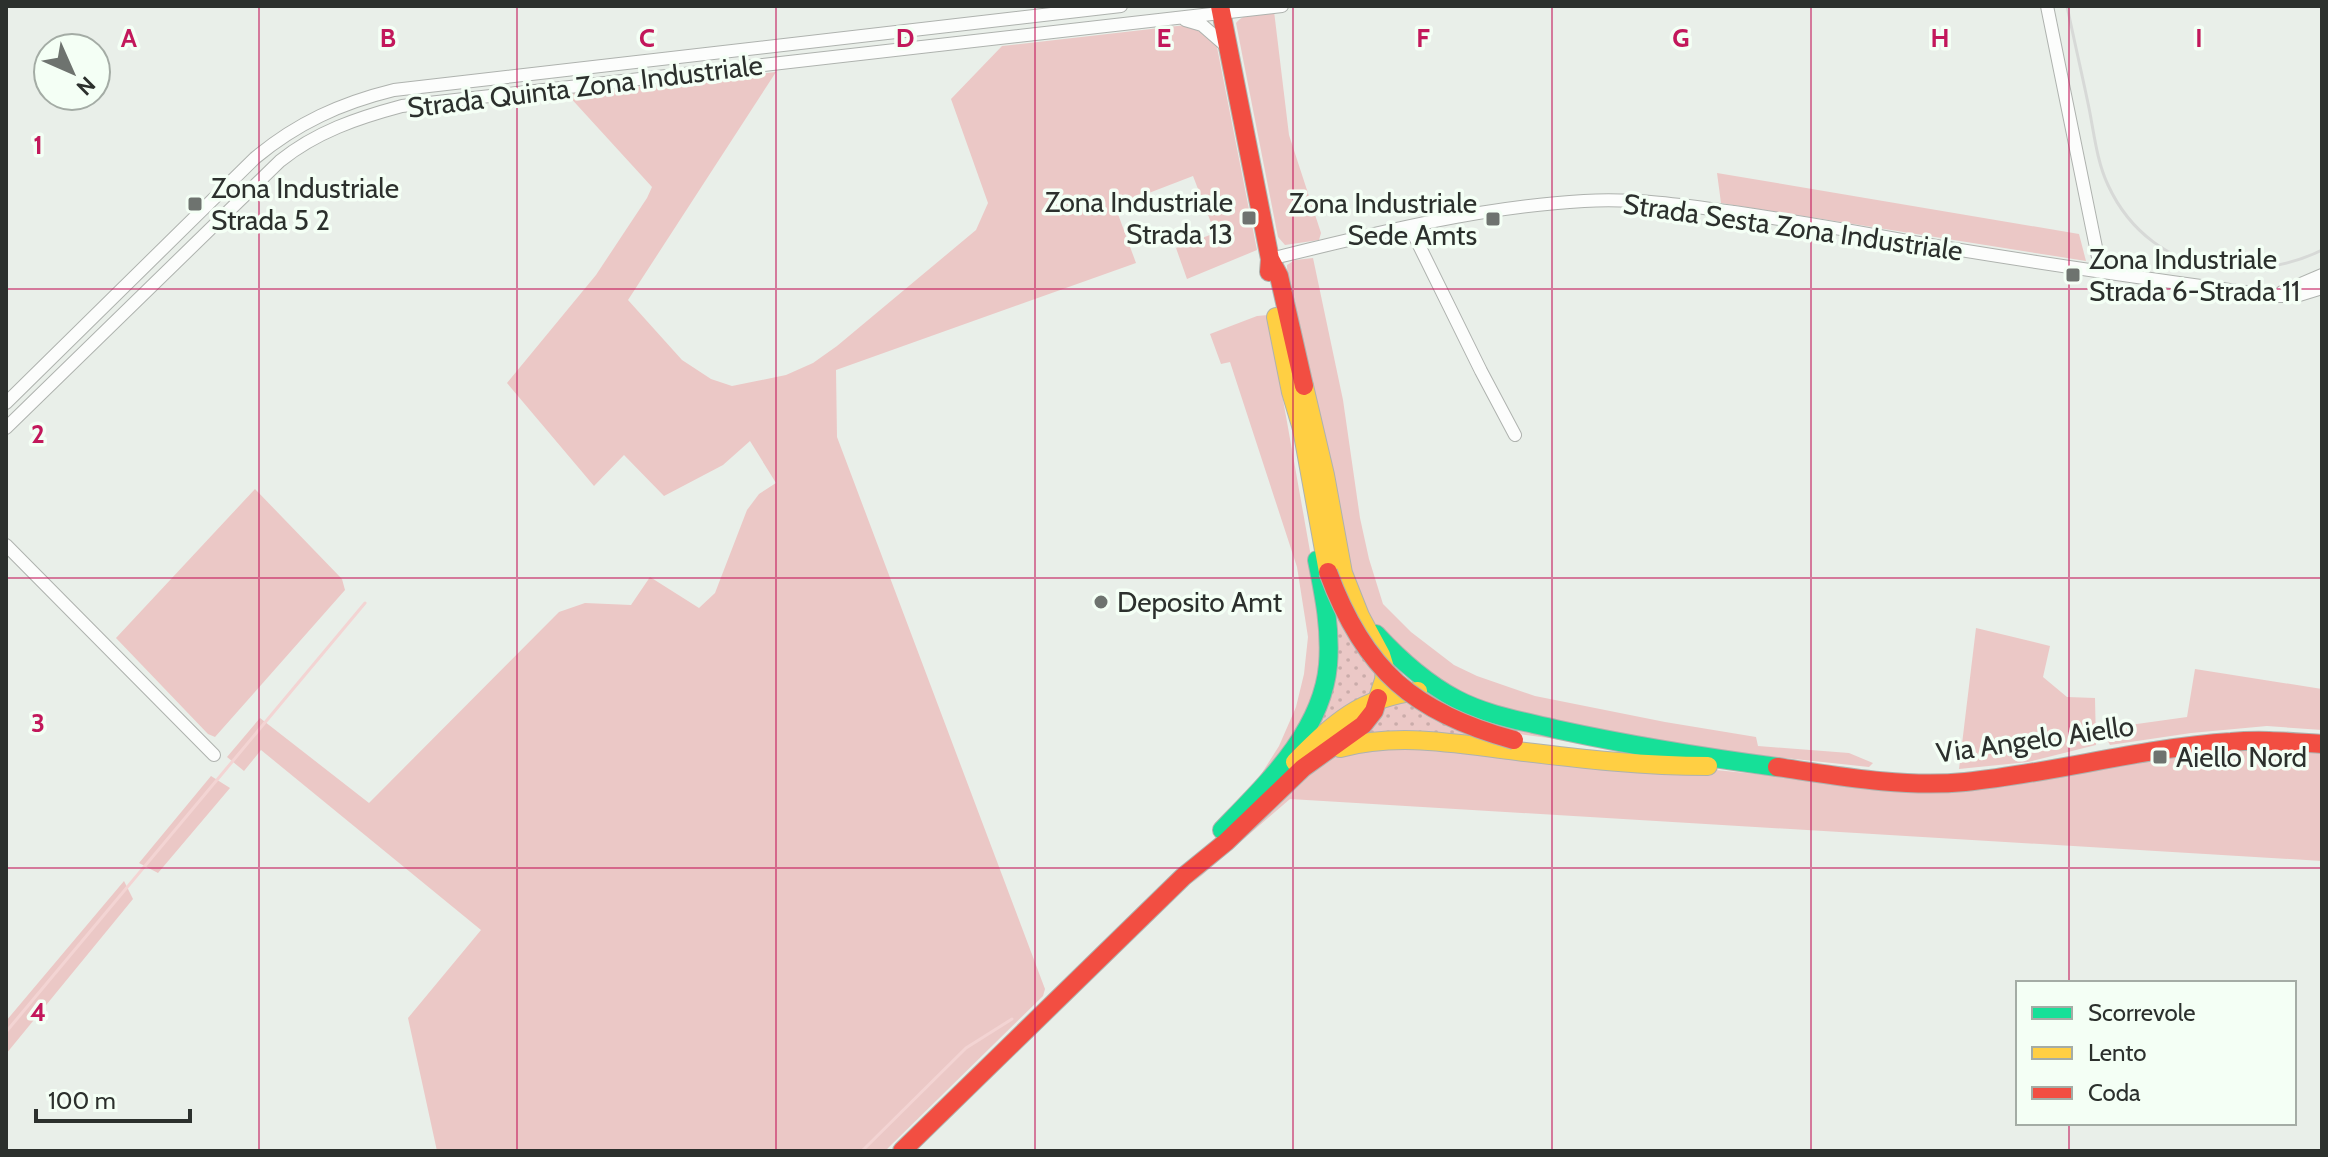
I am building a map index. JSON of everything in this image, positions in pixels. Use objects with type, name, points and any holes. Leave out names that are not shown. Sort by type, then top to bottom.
[{"type":"main road","points":[[1221,9],[1270,259],[1273,300],[1291,392],[1302,429],[1328,572],[1357,636],[1381,669],[1405,692],[1450,721],[1514,740],[1716,766]]},
{"type":"main road","points":[[902,1151],[1183,877],[1226,842],[1303,768],[1363,725],[1379,700],[1385,668],[1343,573],[1325,475],[1279,276],[1270,259]]},
{"type":"main road","points":[[1183,877],[1293,752],[1316,712],[1328,674],[1330,641],[1327,616],[1294,430],[1291,392]]},
{"type":"main road","points":[[1360,616],[1405,662],[1456,699]]},
{"type":"main road","points":[[1218,834],[1337,720],[1367,703],[1408,692],[1426,691],[1541,726],[1755,766]]},
{"type":"main road","points":[[1319,756],[1360,742],[1409,738],[1614,762],[1755,766]]},
{"type":"main road","name":"Via Angelo Aiello","points":[[1755,766],[1935,783],[1993,778],[2194,744],[2276,739],[2322,744]]},
{"type":"street","name":"Strada Quinta Zona Industriale","points":[[6,403],[269,146],[300,125],[361,98],[394,90],[1121,6]]},
{"type":"street","name":"Strada Quinta Zona Industriale","points":[[6,428],[262,177],[301,145],[338,125],[402,106],[1178,18],[1221,9],[1282,6]]},
{"type":"street","points":[[2047,6],[2101,272]]},
{"type":"street","points":[[1178,18],[1202,25],[1230,51]]},
{"type":"street","points":[[269,146],[280,161]]},
{"type":"street","points":[[249,165],[262,177]]},
{"type":"street","name":"Strada Sesta Zona Industriale","points":[[1270,259],[1410,227],[1528,206],[1635,201],[1799,222],[2004,258],[2271,296],[2296,296],[2322,288]]},
{"type":"street","points":[[1410,227],[1515,435]]},
{"type":"street","points":[[2271,296],[2322,275]]},
{"type":"street","points":[[6,545],[214,755]]},
{"type":"shaded area","points":[[1274,11],[1289,135],[1321,233],[1319,240],[1285,245],[1278,237],[1236,23],[1248,15]]},
{"type":"shaded area","points":[[1186,25],[1199,29],[1216,42],[1257,250],[1187,279],[1176,248],[1215,233],[1193,176],[1115,206],[1136,263],[836,370],[837,437],[1045,989],[1043,996],[885,1151],[437,1151],[408,1018],[481,930],[261,750],[244,771],[227,757],[260,718],[369,803],[559,612],[585,603],[631,605],[650,577],[699,608],[715,593],[747,510],[759,494],[776,483],[750,441],[723,465],[664,496],[624,455],[594,486],[507,383],[596,275],[652,187],[567,94],[776,72],[628,300],[682,360],[711,379],[732,386],[786,375],[813,363],[976,230],[988,203],[951,99],[1002,46]]},
{"type":"shaded area","points":[[1717,173],[2079,234],[2086,261],[1721,203]]},
{"type":"shaded area","points":[[1313,258],[1343,400],[1369,559],[1383,604],[1411,632],[1454,665],[1535,696],[1756,737],[1758,746],[1849,753],[1873,763],[1869,767],[1666,745],[1567,727],[1475,700],[1407,660],[1374,623],[1356,595],[1288,288],[1287,265],[1295,260]]},
{"type":"shaded area","points":[[1268,315],[1326,651],[1308,717],[1253,787],[1279,746],[1296,707],[1308,637],[1297,567],[1230,362],[1221,364],[1210,334],[1257,316]]},
{"type":"shaded area","points":[[255,489],[342,579],[345,590],[215,737],[208,734],[116,638]]},
{"type":"shaded area","points":[[1326,585],[1382,678],[1376,697],[1297,753],[1321,710]]},
{"type":"shaded area","points":[[1976,628],[2050,646],[2043,677],[2067,697],[2095,698],[2096,745],[2028,762],[1959,769]]},
{"type":"shaded area","points":[[2195,669],[2322,689],[2322,730],[2267,726],[2110,745],[2101,729],[2187,717]]},
{"type":"shaded area","points":[[1418,693],[1608,746],[1518,734],[1346,741],[1382,702]]},
{"type":"shaded area","points":[[1368,744],[1716,770],[1934,792],[1969,791],[2022,783],[2228,747],[2322,750],[2322,861],[1290,799],[1193,883],[1294,783],[1325,758]]},
{"type":"shaded area","points":[[211,776],[230,788],[158,873],[139,863]]},
{"type":"shaded area","points":[[124,881],[133,899],[6,1054],[6,1021]]},
{"type":"waterway","points":[[6,1032],[365,603]]},
{"type":"waterway","points":[[862,1151],[966,1048],[1012,1019]]},
{"type":"railway","points":[[2067,6],[2101,167],[2117,202],[2140,230],[2168,252],[2202,265],[2221,268],[2273,266],[2322,250]]},
{"type":"traffic: fast","points":[[1222,830],[1289,755],[1315,713],[1324,689],[1329,638],[1317,560]]},
{"type":"traffic: fast","points":[[1376,634],[1434,686],[1468,705],[1492,713],[1610,740],[1777,767]]},
{"type":"traffic: slow","points":[[1276,317],[1302,429],[1328,572]]},
{"type":"traffic: slow","points":[[1304,386],[1343,573],[1385,668],[1378,698]]},
{"type":"traffic: slow","points":[[1295,762],[1350,714],[1380,699],[1418,691]]},
{"type":"traffic: slow","points":[[1340,748],[1385,741],[1428,741],[1612,762],[1708,766]]},
{"type":"traffic: jam","points":[[1220,6],[1270,259],[1269,272]]},
{"type":"traffic: jam","points":[[1270,259],[1279,276],[1304,386]]},
{"type":"traffic: jam","points":[[1328,572],[1358,636],[1397,683],[1448,716],[1514,740]]},
{"type":"traffic: jam","points":[[902,1151],[1183,877],[1226,842],[1303,768],[1363,725],[1374,711],[1378,698]]},
{"type":"traffic: jam","points":[[1777,767],[1871,780],[1942,783],[1998,778],[2197,745],[2254,741],[2322,744]]},
{"type":"place","name":"Zona Industriale Strada 5 2","points":[[195,204]]},
{"type":"place","name":"Zona Industriale Strada 13","points":[[1249,218]]},
{"type":"place","name":"Zona Industriale Sede Amts","points":[[1493,219]]},
{"type":"place","name":"Zona Industriale Strada 6-Strada 11","points":[[2073,275]]},
{"type":"place","name":"Deposito Amt","points":[[1101,602]]},
{"type":"place","name":"Aiello Nord","points":[[2160,757]]}]
